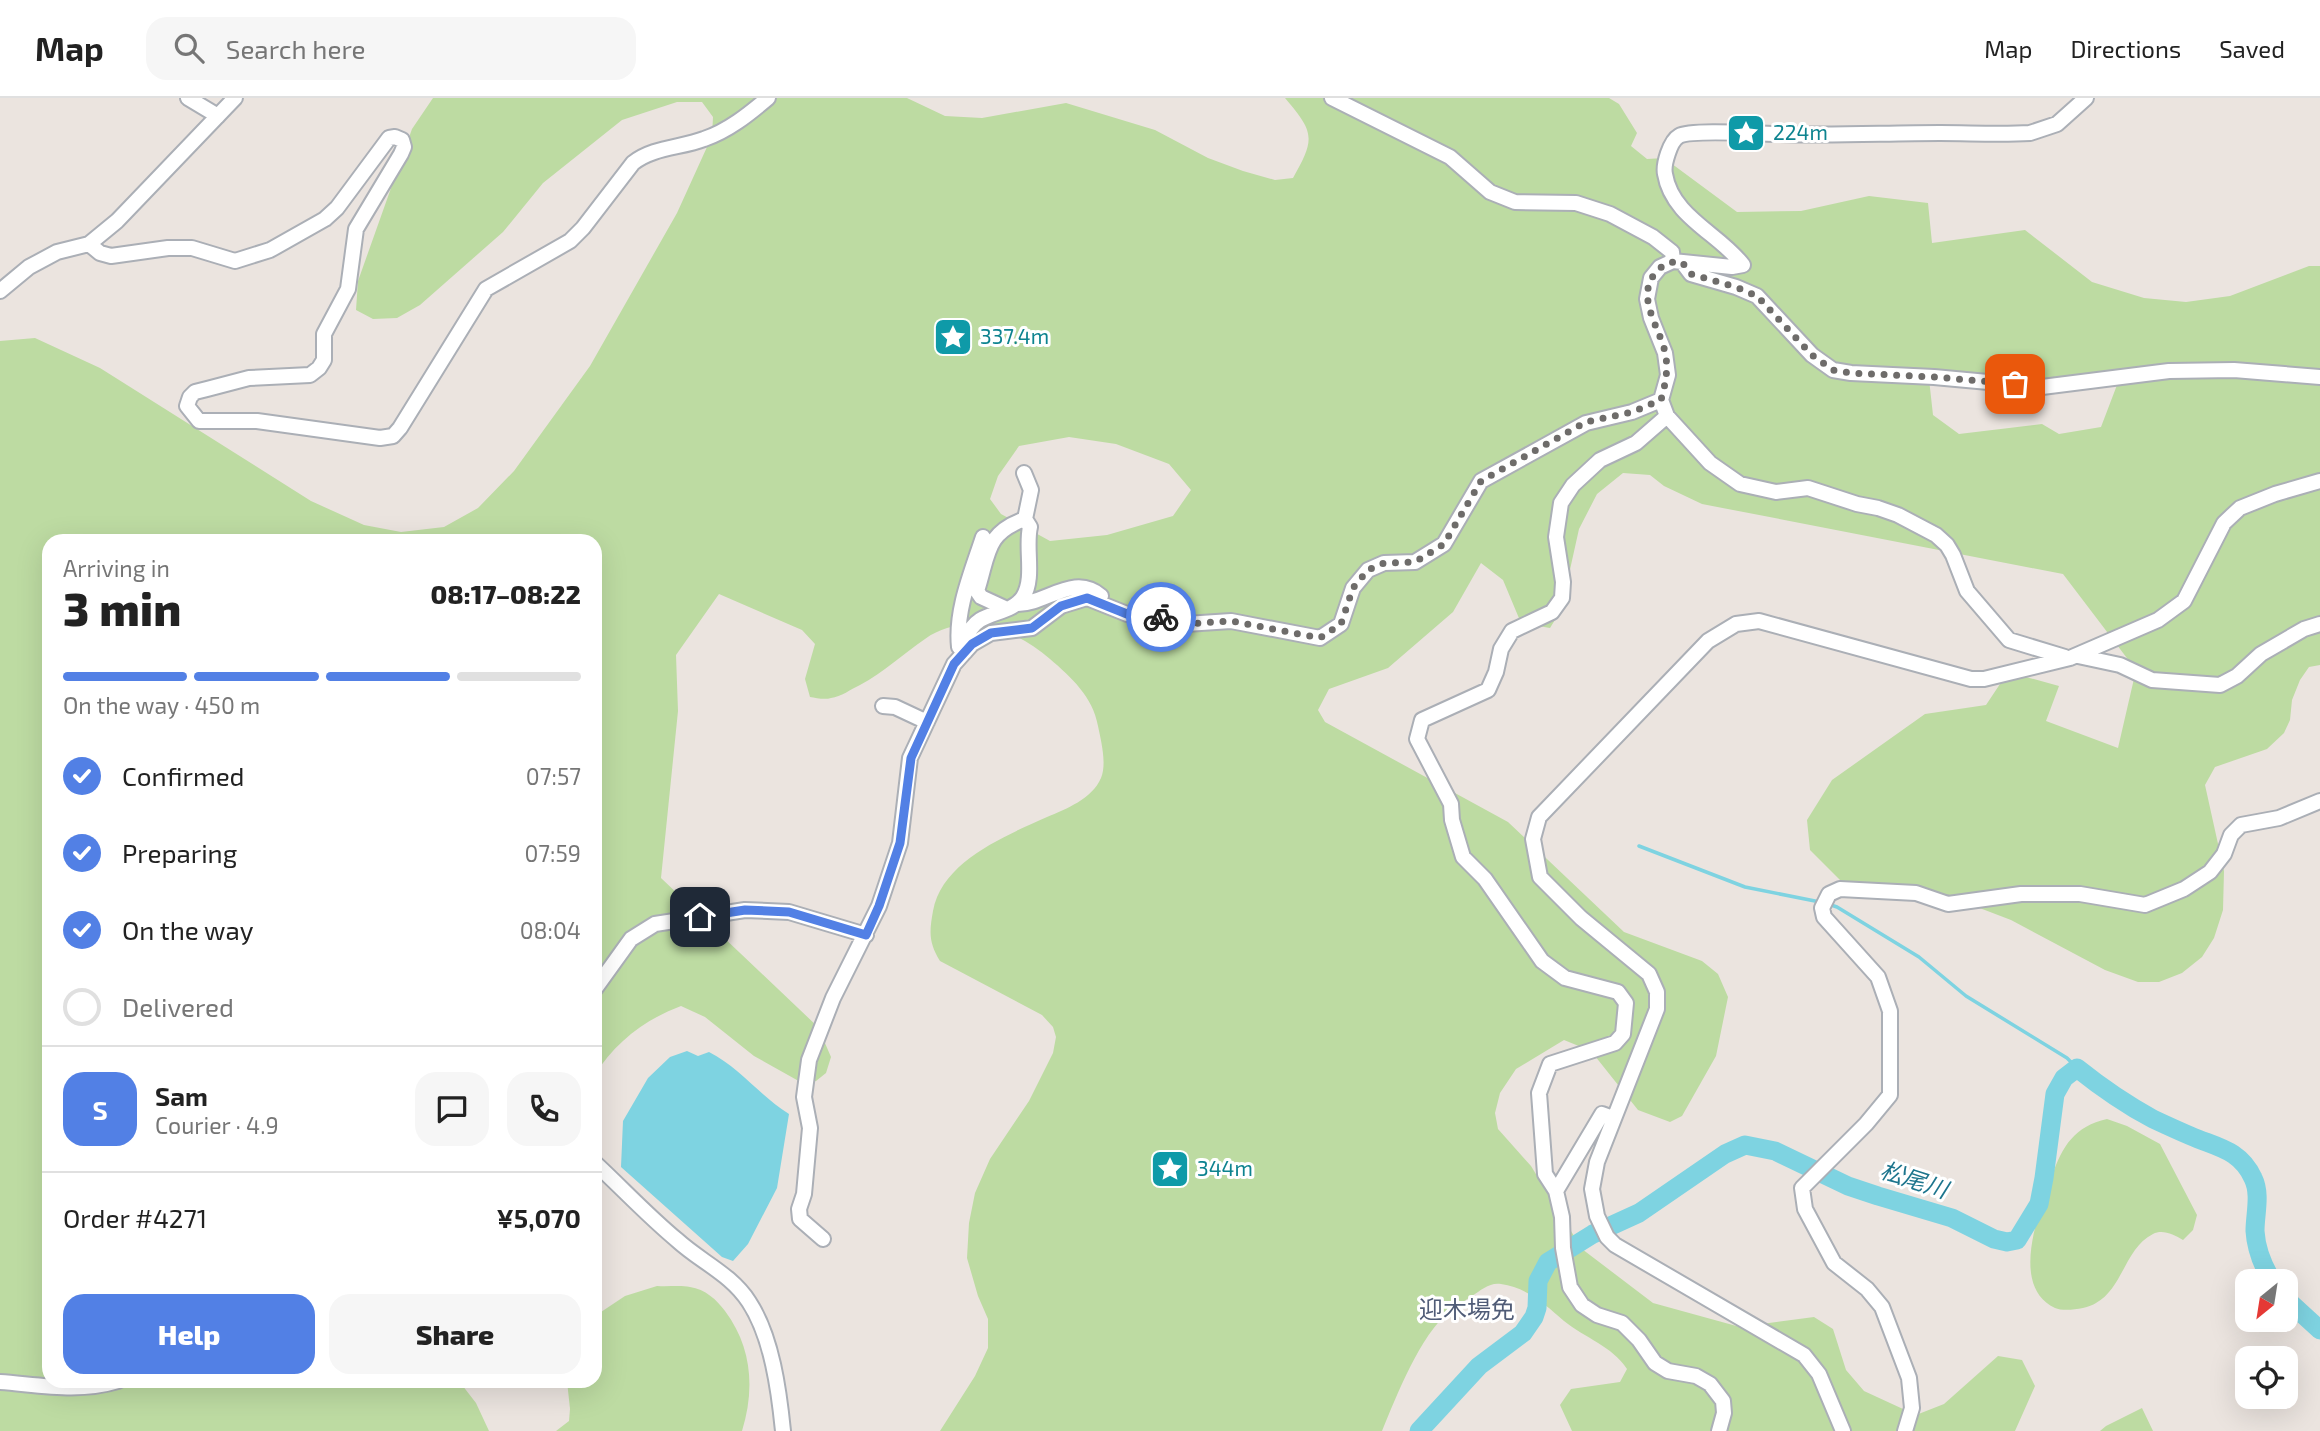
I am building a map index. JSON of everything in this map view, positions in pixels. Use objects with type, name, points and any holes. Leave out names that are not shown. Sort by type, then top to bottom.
[{"type":"street","points":[[188,98],[218,116]]},
{"type":"street","points":[[0,291],[29,267],[57,252],[89,244],[117,221],[235,98]]},
{"type":"street","points":[[89,244],[100,253],[111,256],[168,248],[192,248],[235,261],[270,250],[325,219],[337,208],[389,138],[401,140],[404,147],[401,154],[356,229],[348,289],[324,334],[324,360],[319,368],[310,375],[249,378],[207,388],[195,392],[187,406],[199,421],[257,421],[380,438],[393,436],[486,289],[570,241],[633,163],[643,155],[705,139],[734,124],[768,98]]},
{"type":"street","points":[[1332,98],[1450,157],[1490,192],[1515,202],[1576,203],[1610,214],[1653,237],[1672,252],[1691,274],[1757,296],[1812,355],[1833,370],[2042,387],[2169,371],[2234,370],[2320,377]]},
{"type":"street","points":[[2087,98],[2057,124],[2030,133],[1688,133],[1678,136],[1672,143],[1664,171],[1668,184],[1679,204],[1710,236],[1734,253],[1743,265],[1732,267],[1678,262],[1660,267],[1651,278],[1647,299],[1651,318],[1665,353],[1668,375],[1661,400],[1667,415],[1710,463],[1740,484],[1776,492],[1808,488],[1899,515],[1936,536],[1947,545],[1953,555],[1967,591],[2009,640],[2073,657],[2120,665],[2152,680],[2220,685],[2237,677],[2261,654],[2304,629],[2320,624]]},
{"type":"street","points":[[823,1239],[800,1219],[799,1209],[804,1194],[810,1128],[804,1097],[809,1060],[833,998],[879,906],[900,843],[911,758],[954,664],[972,644],[991,633],[1032,628],[1061,606],[1087,598],[1127,614],[1156,616],[1186,624],[1231,621],[1320,638],[1341,624],[1353,588],[1368,570],[1384,563],[1415,562],[1444,544],[1481,481],[1586,422],[1632,412],[1661,400]]},
{"type":"street","points":[[1667,415],[1636,443],[1600,460],[1573,485],[1561,503],[1556,537],[1563,582],[1562,598],[1552,612],[1512,631],[1501,649],[1496,672],[1488,690],[1422,720],[1417,739],[1451,804],[1452,820],[1463,857],[1485,879],[1542,961],[1565,978],[1618,992],[1626,1003],[1623,1034],[1615,1043],[1550,1064],[1545,1074],[1539,1093],[1545,1174],[1556,1191],[1570,1287],[1582,1305],[1597,1315],[1622,1324],[1639,1340],[1655,1363],[1668,1371],[1696,1376],[1710,1384],[1723,1401],[1724,1413],[1719,1431]]},
{"type":"street","points":[[965,652],[963,642],[979,621],[1012,606],[1024,596],[1028,576],[1027,540],[1030,527],[1025,519],[1031,490],[1024,472]]},
{"type":"street","points":[[1843,1431],[1819,1374],[1804,1356],[1615,1245],[1606,1237],[1597,1216],[1592,1189],[1597,1162],[1657,1009],[1657,992],[1649,974],[1581,918],[1540,877],[1533,839],[1539,817],[1708,641],[1736,624],[1759,621],[1971,678],[1984,679],[2073,657],[2158,620],[2180,605],[2224,523],[2240,508],[2320,481]]},
{"type":"street","points":[[1025,519],[1009,525],[994,537],[977,591],[981,597],[1012,606],[1029,604],[1077,586],[1096,592],[1115,609]]},
{"type":"street","points":[[965,652],[959,648],[957,633],[965,596],[984,537]]},
{"type":"street","points":[[883,706],[895,707],[927,722]]},
{"type":"street","points":[[1905,1431],[1912,1408],[1909,1378],[1882,1307],[1867,1289],[1834,1262],[1805,1209],[1802,1188],[1866,1124],[1890,1095],[1890,1011],[1878,977],[1824,917],[1822,908],[1829,894],[1840,889],[1916,893],[1948,904],[2021,894],[2080,894],[2145,905],[2183,890],[2210,872],[2224,854],[2231,835],[2241,825],[2279,818],[2320,801]]},
{"type":"street","points":[[602,979],[631,939],[655,924],[756,910],[789,912],[866,935]]},
{"type":"street","points":[[1556,1191],[1602,1114],[1614,1118]]},
{"type":"street","points":[[602,1170],[678,1242],[733,1282],[750,1303],[760,1323],[779,1392],[783,1431]]},
{"type":"street","points":[[0,1381],[42,1385]]},
{"type":"street","points":[[66,1388],[87,1388]]},
{"type":"green space","points":[[433,98],[907,98],[945,116],[982,118],[1066,103],[1155,130],[1208,158],[1275,180],[1293,178],[1308,145],[1307,128],[1285,98],[1609,98],[1619,104],[1637,133],[1631,146],[1647,159],[1664,158],[1737,212],[1801,211],[1869,196],[1928,203],[1932,243],[2025,230],[2092,282],[2144,298],[2186,302],[2230,296],[2309,266],[2320,266],[2320,665],[2309,667],[2300,680],[2284,733],[2267,749],[2215,767],[2205,785],[2224,871],[2223,910],[2214,938],[2202,957],[2182,973],[2159,982],[2138,982],[2105,970],[2011,920],[1977,907],[1917,895],[1863,891],[1842,882],[1810,850],[1807,820],[1832,780],[1925,714],[1986,705],[2008,672],[2059,686],[2046,721],[2118,748],[2136,670],[2063,574],[1702,504],[1664,486],[1650,475],[1623,473],[1597,494],[1579,529],[1561,610],[1550,628],[1521,623],[1503,580],[1481,563],[1453,612],[1388,668],[1329,689],[1318,710],[1325,722],[1508,822],[1624,932],[1702,961],[1718,974],[1728,997],[1716,1056],[1682,1116],[1670,1122],[1638,1110],[1591,1051],[1564,1040],[1516,1069],[1500,1093],[1495,1113],[1498,1129],[1531,1166],[1582,1249],[1653,1303],[1740,1327],[1814,1317],[1833,1329],[1846,1370],[1864,1391],[1916,1415],[1944,1404],[1998,1356],[2022,1360],[2035,1386],[2015,1431],[1572,1431],[1560,1405],[1571,1389],[1620,1382],[1627,1369],[1614,1354],[1572,1327],[1535,1298],[1519,1289],[1497,1284],[1482,1289],[1439,1322],[1410,1366],[1382,1431],[940,1431],[975,1376],[988,1348],[988,1319],[967,1258],[969,1223],[975,1193],[990,1159],[1029,1101],[1053,1053],[1056,1037],[1053,1027],[1042,1015],[940,961],[932,943],[933,911],[939,893],[962,864],[995,842],[1078,802],[1091,792],[1101,778],[1103,752],[1095,716],[1080,688],[1066,673],[1036,648],[1006,632],[990,627],[957,626],[941,630],[925,639],[877,674],[842,695],[826,699],[810,697],[805,679],[815,644],[802,630],[719,594],[676,655],[678,711],[661,878],[818,1027],[831,1057],[826,1073],[816,1081],[804,1084],[754,1056],[705,1017],[681,1006],[632,1033],[602,1064],[602,534],[42,534],[42,1388],[464,1388],[476,1403],[489,1431],[0,1431],[0,341],[35,338],[100,368],[311,501],[364,525],[401,532],[444,527],[478,508],[514,471],[590,366],[677,213],[712,136],[713,117],[702,102],[677,102],[622,120],[543,183],[503,232],[420,305],[397,318],[373,319],[356,310],[358,281],[412,129]],"holes":[[[1929,379],[2117,385],[2101,427],[2059,434],[2042,424],[1959,434],[1933,415]],[[1069,437],[1116,444],[1169,464],[1191,490],[1173,516],[1107,535],[1050,541],[1001,514],[990,499],[998,476],[1019,446]]]},
{"type":"green space","points":[[2107,1119],[2127,1126],[2160,1144],[2197,1215],[2193,1230],[2183,1240],[2165,1232],[2153,1234],[2136,1249],[2112,1288],[2096,1303],[2070,1310],[2055,1308],[2041,1297],[2033,1283],[2030,1266],[2035,1228],[2056,1165],[2065,1147],[2078,1132]]},
{"type":"green space","points":[[657,1286],[686,1286],[701,1290],[725,1311],[746,1354],[749,1400],[742,1431],[556,1431],[569,1421],[568,1388],[602,1388],[602,1311],[625,1296]]},
{"type":"green space","points":[[2142,1408],[2153,1431],[2100,1431],[2106,1426]]},
{"type":"water","points":[[687,1051],[698,1056],[709,1052],[720,1058],[789,1114],[777,1188],[748,1244],[733,1261],[722,1257],[621,1167],[623,1121],[648,1078],[670,1057]]},
{"type":"waterway","points":[[1639,846],[1745,887],[1820,902]]},
{"type":"waterway","points":[[1828,904],[1919,957],[1966,996],[2067,1058],[2077,1068]]},
{"type":"waterway","name":"松尾川","points":[[1419,1431],[1479,1366],[1523,1333],[1534,1317],[1538,1281],[1548,1262],[1593,1234],[1639,1213],[1725,1154],[1745,1145],[1775,1151],[1848,1186],[1952,1218],[1994,1239],[2007,1242],[2017,1240],[2039,1204],[2055,1094],[2064,1078],[2077,1068],[2153,1119],[2222,1148],[2243,1162],[2255,1184],[2256,1237],[2260,1257],[2266,1269]]},
{"type":"waterway","name":"松尾川","points":[[2298,1310],[2320,1330]]},
{"type":"way so far","points":[[1161,617],[1186,624],[1231,621],[1320,638],[1341,624],[1353,588],[1368,570],[1384,563],[1415,562],[1444,544],[1481,481],[1586,422],[1632,412],[1661,400],[1668,375],[1665,353],[1651,318],[1647,299],[1651,278],[1660,267],[1673,261],[1682,262],[1691,274],[1757,296],[1812,355],[1833,370],[2015,384]]},
{"type":"place","name":"224m","points":[[1746,133]]},
{"type":"place","name":"337.4m","points":[[953,337]]},
{"type":"place","name":"344m","points":[[1170,1169]]},
{"type":"district","name":"迎木場免","points":[[1467,1310]]},
{"type":"route","points":[[700,917],[745,910],[789,912],[866,935],[879,906],[900,843],[911,758],[954,664],[972,644],[991,633],[1032,628],[1061,606],[1087,598],[1127,614],[1161,617]]}]
